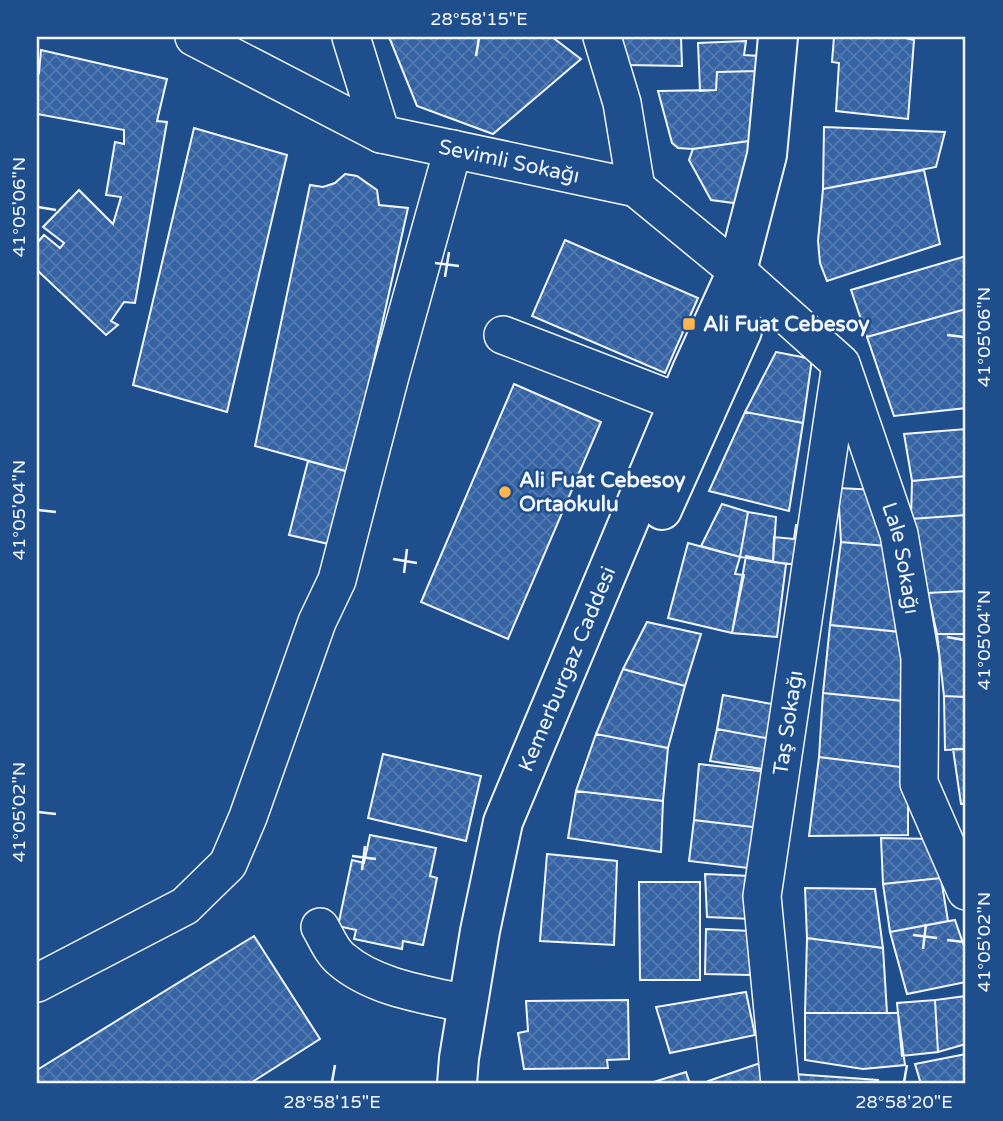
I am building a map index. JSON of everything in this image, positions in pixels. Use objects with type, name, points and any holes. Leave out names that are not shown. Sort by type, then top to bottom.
[{"type":"main road","name":"Kemerburgaz Caddesi","points":[[481,1084],[516,872],[532,821],[676,477],[692,407],[737,271],[767,155],[778,37]]},
{"type":"main road","name":"Kemerburgaz Caddesi","points":[[457,1084],[480,931],[503,822],[692,407]]},
{"type":"street","name":"Sevimli Sokağı","points":[[194,37],[381,134],[636,188],[737,271]]},
{"type":"street","points":[[351,37],[381,134]]},
{"type":"street","points":[[602,37],[622,103],[636,188]]},
{"type":"street","points":[[37,983],[185,906],[228,864],[248,817],[317,622],[337,580],[453,149]]},
{"type":"street","name":"Lale Sokağı","points":[[737,271],[841,364],[899,534],[920,658],[919,783],[966,891]]},
{"type":"street","points":[[503,335],[692,407]]},
{"type":"street","name":"Taş Sokağı","points":[[780,1084],[762,896],[841,364]]},
{"type":"street","points":[[320,927],[340,958],[372,978],[468,1004]]},
{"type":"building","points":[[389,37],[552,37],[581,59],[493,134],[417,106]]},
{"type":"building","points":[[613,37],[681,37],[682,66],[628,65]]},
{"type":"building","points":[[834,37],[902,37],[914,40],[908,119],[836,111],[839,63],[832,62]]},
{"type":"building","points":[[746,41],[744,55],[759,56],[758,71],[717,72],[716,90],[700,91],[698,43]]},
{"type":"building","points":[[41,50],[167,79],[157,121],[167,122],[135,303],[124,302],[111,321],[118,325],[106,335],[37,270],[37,243],[44,235],[60,248],[64,243],[43,227],[79,190],[113,224],[121,197],[106,195],[115,142],[124,144],[124,130],[37,114],[37,72],[39,73]]},
{"type":"building","points":[[758,71],[756,140],[693,149],[678,148],[672,143],[658,91],[716,90],[717,72]]},
{"type":"building","points":[[824,127],[945,132],[936,167],[823,189]]},
{"type":"building","points":[[194,128],[287,155],[227,412],[133,385]]},
{"type":"building","points":[[756,140],[749,205],[711,200],[689,160],[693,149]]},
{"type":"building","points":[[924,170],[940,244],[827,281],[820,263],[818,241],[823,189]]},
{"type":"building","points":[[345,174],[357,176],[377,190],[379,205],[408,208],[349,472],[255,446],[310,185],[323,187],[335,183]]},
{"type":"building","points":[[565,240],[698,298],[665,373],[532,316]]},
{"type":"building","points":[[966,256],[966,309],[867,337],[851,290]]},
{"type":"building","points":[[966,309],[966,408],[894,416],[867,337]]},
{"type":"building","points":[[776,352],[812,359],[803,423],[745,412]]},
{"type":"building","points":[[514,384],[601,422],[508,639],[421,602]]},
{"type":"building","points":[[745,412],[803,423],[789,511],[709,491]]},
{"type":"building","points":[[966,429],[966,476],[912,481],[904,434]]},
{"type":"building","points":[[308,461],[349,472],[333,545],[289,535]]},
{"type":"building","points":[[966,476],[966,515],[911,519],[912,481]]},
{"type":"building","points":[[838,488],[877,490],[886,546],[841,542]]},
{"type":"building","points":[[722,504],[748,512],[740,557],[701,546]]},
{"type":"building","points":[[748,512],[776,517],[773,562],[740,557]]},
{"type":"building","points":[[966,515],[966,591],[928,593],[911,519]]},
{"type":"building","points":[[796,525],[810,527],[807,566],[773,562],[774,537],[794,539]]},
{"type":"building","points":[[841,542],[886,546],[902,632],[830,625]]},
{"type":"building","points":[[688,543],[740,557],[735,574],[744,575],[732,633],[668,618]]},
{"type":"building","points":[[746,556],[786,564],[777,637],[732,633]]},
{"type":"building","points":[[966,591],[966,634],[937,634],[928,593]]},
{"type":"building","points":[[647,622],[701,634],[685,686],[623,669]]},
{"type":"building","points":[[830,625],[910,633],[913,702],[823,693]]},
{"type":"building","points":[[937,634],[966,634],[966,697],[944,696]]},
{"type":"building","points":[[623,669],[685,686],[668,748],[596,734]]},
{"type":"building","points":[[823,693],[913,702],[908,768],[819,757]]},
{"type":"building","points":[[723,695],[783,706],[776,740],[717,729]]},
{"type":"building","points":[[944,696],[966,697],[966,749],[945,750]]},
{"type":"building","points":[[717,729],[776,740],[768,770],[710,761]]},
{"type":"building","points":[[596,734],[668,748],[663,801],[576,791]]},
{"type":"building","points":[[953,749],[966,749],[966,804],[961,804]]},
{"type":"building","points":[[383,754],[481,776],[466,841],[368,818]]},
{"type":"building","points":[[819,757],[908,768],[908,835],[809,836]]},
{"type":"building","points":[[699,764],[768,772],[761,828],[694,820]]},
{"type":"building","points":[[576,791],[663,801],[661,852],[568,838]]},
{"type":"building","points":[[694,820],[761,828],[756,869],[689,861]]},
{"type":"building","points":[[370,835],[436,848],[430,876],[437,878],[423,945],[403,941],[402,949],[354,939],[356,930],[338,926],[352,860],[364,863]]},
{"type":"building","points":[[881,838],[934,839],[941,878],[883,884]]},
{"type":"building","points":[[547,854],[617,861],[614,945],[540,941]]},
{"type":"building","points":[[705,874],[751,876],[752,919],[707,917]]},
{"type":"building","points":[[941,878],[948,921],[890,932],[883,884]]},
{"type":"building","points":[[639,882],[700,882],[700,980],[640,980]]},
{"type":"building","points":[[805,888],[875,889],[883,948],[807,938]]},
{"type":"building","points":[[955,920],[966,952],[966,982],[907,994],[890,932]]},
{"type":"building","points":[[706,929],[751,931],[750,975],[705,974]]},
{"type":"building","points":[[254,936],[320,1039],[249,1084],[37,1084],[37,1070]]},
{"type":"building","points":[[807,938],[883,948],[887,1013],[805,1013]]},
{"type":"building","points":[[746,992],[755,1035],[670,1053],[656,1007]]},
{"type":"building","points":[[966,996],[966,1044],[938,1052],[935,1000]]},
{"type":"building","points":[[628,1000],[629,1059],[607,1060],[608,1068],[524,1069],[518,1033],[528,1031],[526,1001]]},
{"type":"building","points":[[935,1000],[938,1052],[902,1056],[897,1003]]},
{"type":"building","points":[[805,1013],[898,1013],[905,1065],[863,1069],[805,1060]]},
{"type":"building","points":[[966,1054],[966,1084],[921,1084],[915,1064]]},
{"type":"building","points":[[760,1063],[767,1084],[709,1084],[708,1081]]},
{"type":"building","points":[[686,1072],[690,1084],[647,1084]]},
{"type":"building","points":[[794,1074],[878,1080],[879,1084],[795,1084]]},
{"type":"place","name":"Ali Fuat Cebesoy","points":[[689,324]]},
{"type":"place","name":"Ali Fuat Cebesoy Ortaokulu","points":[[505,492]]}]
